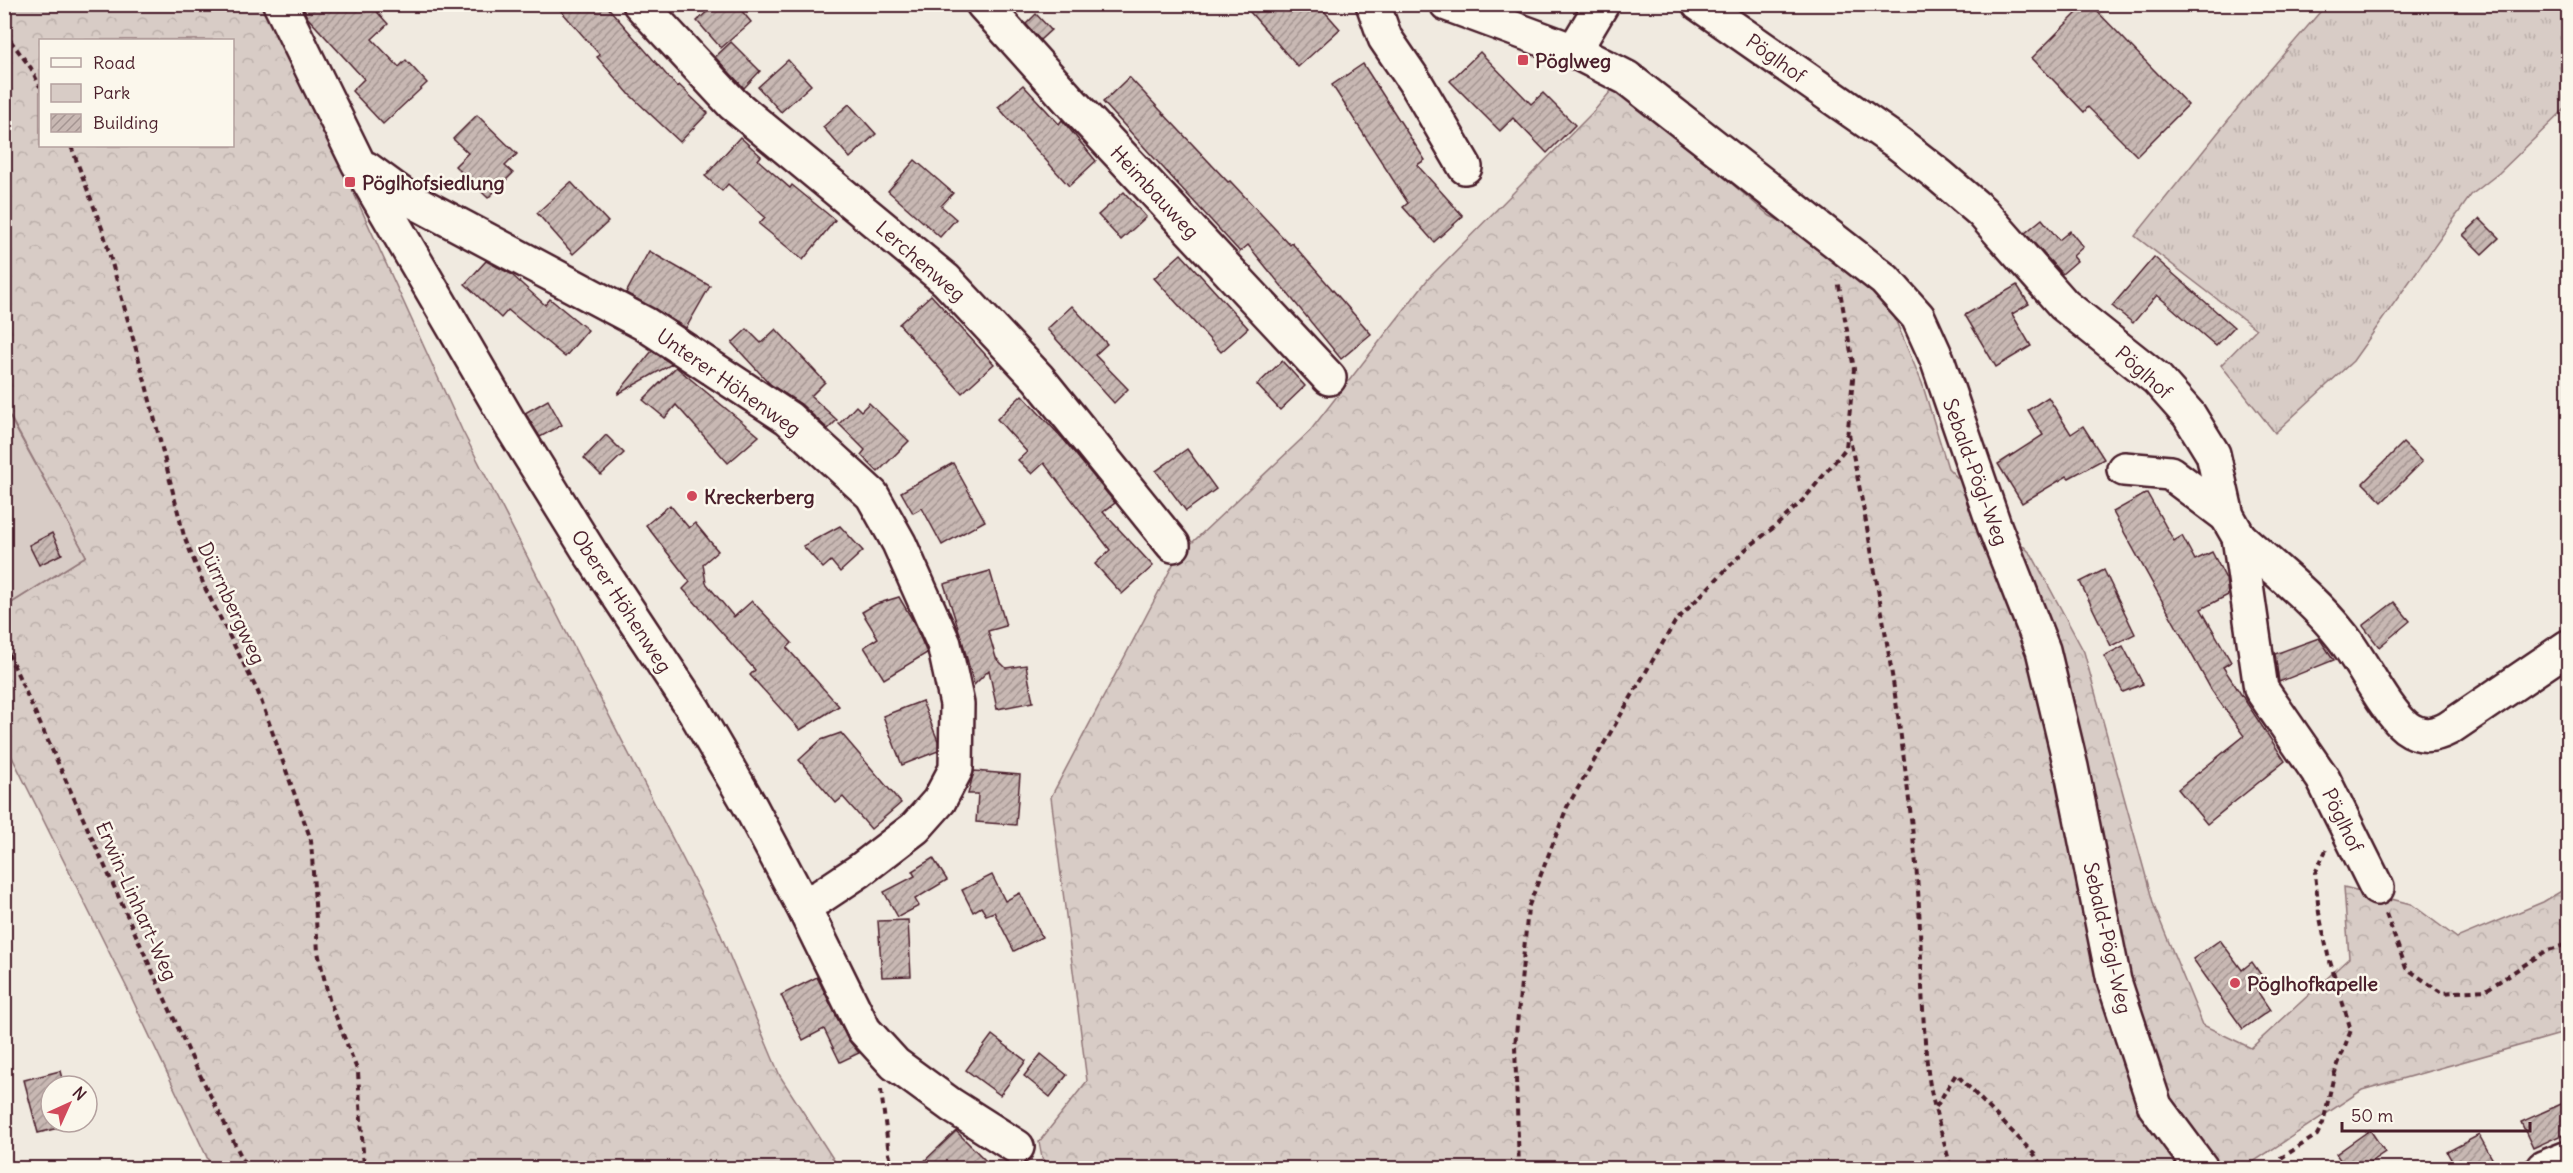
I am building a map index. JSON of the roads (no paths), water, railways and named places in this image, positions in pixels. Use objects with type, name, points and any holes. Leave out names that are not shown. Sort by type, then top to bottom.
[{"type":"street","name":"Oberer Höhenweg","points":[[280,4],[358,163],[509,422],[592,556],[694,710],[750,806],[802,904],[864,1030],[895,1064],[951,1105],[1017,1147]]},
{"type":"street","name":"Lerchenweg","points":[[640,4],[733,104],[946,280],[1038,378],[1173,545]]},
{"type":"street","name":"Heimbauweg","points":[[983,4],[1070,101],[1329,378]]},
{"type":"street","points":[[1373,4],[1385,38],[1417,85],[1465,167]]},
{"type":"street","name":"Sebald-Pögl-Weg","points":[[1447,4],[1574,51],[1627,78],[1892,287],[1918,317],[1937,359],[1995,528],[2043,650],[2071,767],[2114,981],[2155,1106],[2200,1168]]},
{"type":"street","points":[[1574,51],[1602,4]]},
{"type":"street","name":"Pöglhof","points":[[1699,4],[1898,143],[1940,176],[1982,212],[2064,305],[2157,379],[2189,415],[2213,454],[2233,527],[2261,689],[2323,779],[2377,888]]},
{"type":"street","name":"Unterer Höhenweg","points":[[358,163],[404,196],[645,324],[788,418],[872,495],[899,543],[944,644],[957,704],[956,770],[939,801],[915,828],[859,871],[820,897],[802,904]]},
{"type":"street","points":[[2124,469],[2170,473],[2233,527],[2309,599],[2342,636],[2399,721],[2417,733],[2436,735],[2449,728],[2568,647]]},
{"type":"street","points":[[2543,1168],[2568,1158]]},
{"type":"place","name":"Pöglweg","points":[[1523,60]]},
{"type":"place","name":"Pöglhofsiedlung","points":[[350,182]]},
{"type":"place","name":"Kreckerberg","points":[[692,496]]},
{"type":"place","name":"Pöglhofkapelle","points":[[2235,983]]}]
